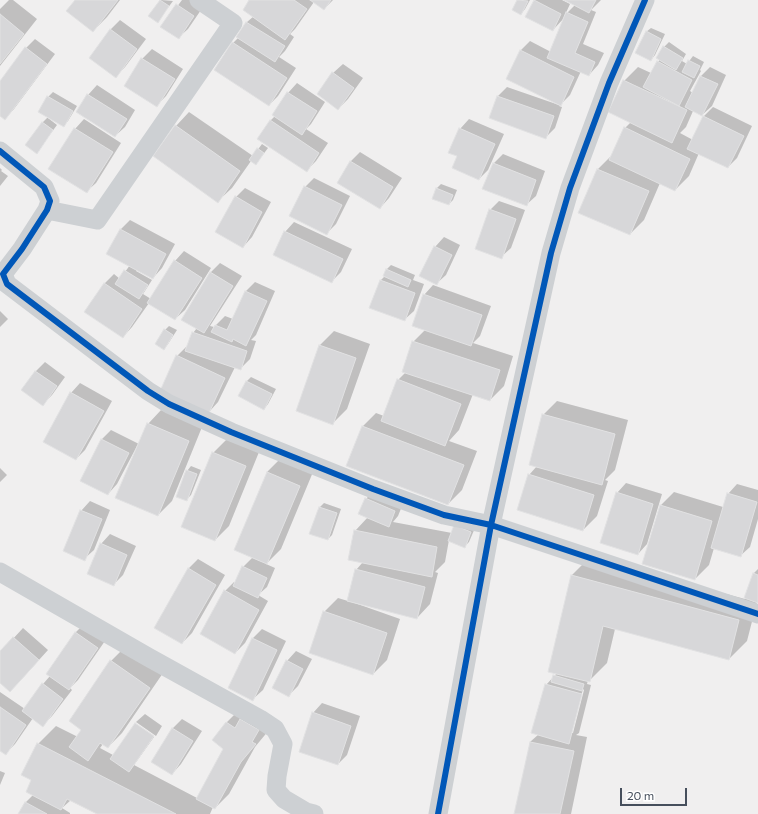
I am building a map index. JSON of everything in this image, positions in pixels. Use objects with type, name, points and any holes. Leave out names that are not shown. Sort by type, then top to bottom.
[{"type":"street","points":[[48,210],[97,220],[233,23],[199,0]]},
{"type":"street","points":[[438,814],[491,525],[551,253],[570,188],[609,83],[645,0]]},
{"type":"street","points":[[0,151],[44,187],[50,201],[48,210],[22,249],[2,275],[7,284],[148,391],[169,404],[230,432],[373,489],[444,515],[491,525],[758,614]]},
{"type":"street","points":[[0,572],[260,719],[275,729],[283,744],[276,776],[276,790],[284,799],[306,812],[314,814]]},
{"type":"building","points":[[75,0],[118,0],[93,32],[66,11]]},
{"type":"building","points":[[160,0],[169,6],[158,23],[148,16]]},
{"type":"building","points":[[249,0],[294,0],[307,9],[285,40],[243,10]]},
{"type":"building","points":[[310,0],[331,0],[324,10]]},
{"type":"building","points":[[517,0],[528,1],[521,15],[512,10]]},
{"type":"building","points":[[534,0],[561,14],[553,31],[525,17]]},
{"type":"building","points":[[564,0],[596,0],[589,13]]},
{"type":"building","points":[[176,4],[194,16],[179,39],[160,27]]},
{"type":"building","points":[[566,12],[588,22],[575,53],[595,62],[589,76],[547,58]]},
{"type":"building","points":[[0,14],[24,34],[0,64]]},
{"type":"building","points":[[246,22],[285,46],[275,62],[236,37]]},
{"type":"building","points":[[110,29],[137,49],[116,78],[89,58]]},
{"type":"building","points":[[646,31],[661,39],[651,61],[635,53]]},
{"type":"building","points":[[232,42],[287,78],[269,106],[214,70]]},
{"type":"building","points":[[663,46],[683,58],[676,70],[656,58]]},
{"type":"building","points":[[25,47],[47,64],[5,120],[0,116],[0,81]]},
{"type":"building","points":[[520,50],[574,77],[561,106],[506,79]]},
{"type":"building","points":[[141,58],[175,79],[157,107],[124,86]]},
{"type":"building","points":[[688,60],[700,66],[694,78],[682,72]]},
{"type":"building","points":[[657,61],[692,80],[679,106],[643,87]]},
{"type":"building","points":[[332,72],[354,88],[338,110],[317,94]]},
{"type":"building","points":[[700,76],[718,84],[702,116],[685,107]]},
{"type":"building","points":[[623,80],[687,110],[672,143],[608,112]]},
{"type":"building","points":[[287,92],[317,111],[302,135],[272,115]]},
{"type":"building","points":[[87,94],[127,119],[115,137],[76,112]]},
{"type":"building","points":[[47,96],[73,111],[64,127],[38,112]]},
{"type":"building","points":[[497,96],[554,116],[546,139],[489,118]]},
{"type":"building","points":[[703,116],[744,136],[728,168],[687,149]]},
{"type":"building","points":[[270,120],[319,153],[307,172],[257,139]]},
{"type":"building","points":[[42,122],[53,130],[37,154],[25,145]]},
{"type":"building","points":[[175,125],[240,171],[218,203],[153,156]]},
{"type":"building","points":[[624,127],[690,159],[675,191],[609,160]]},
{"type":"building","points":[[74,128],[113,152],[87,193],[48,169]]},
{"type":"building","points":[[459,128],[495,144],[479,180],[452,168],[457,156],[448,153]]},
{"type":"building","points":[[257,148],[264,153],[256,165],[249,160]]},
{"type":"building","points":[[350,161],[393,187],[380,209],[337,183]]},
{"type":"building","points":[[493,163],[536,180],[527,206],[482,189]]},
{"type":"building","points":[[597,169],[649,191],[630,235],[578,213]]},
{"type":"building","points":[[304,186],[342,205],[327,235],[289,216]]},
{"type":"building","points":[[436,188],[453,195],[449,205],[432,199]]},
{"type":"building","points":[[235,196],[262,212],[243,248],[215,232]]},
{"type":"building","points":[[489,209],[516,219],[502,259],[475,249]]},
{"type":"building","points":[[120,229],[166,254],[153,279],[106,254]]},
{"type":"building","points":[[284,231],[343,259],[332,283],[273,255]]},
{"type":"building","points":[[434,246],[452,255],[437,285],[419,276]]},
{"type":"building","points":[[174,260],[202,278],[175,320],[147,303]]},
{"type":"building","points":[[386,269],[411,280],[408,287],[383,276]]},
{"type":"building","points":[[124,270],[148,285],[139,299],[115,284]]},
{"type":"building","points":[[210,272],[233,286],[204,333],[181,320]]},
{"type":"building","points":[[380,280],[415,293],[405,321],[369,308]]},
{"type":"building","points":[[104,283],[142,309],[123,338],[84,312]]},
{"type":"building","points":[[245,291],[267,301],[246,346],[233,339],[232,342],[211,332],[215,325],[227,330]]},
{"type":"building","points":[[423,294],[482,315],[471,346],[412,326]]},
{"type":"building","points":[[164,329],[173,335],[164,350],[155,344]]},
{"type":"building","points":[[192,332],[247,351],[241,370],[185,351]]},
{"type":"building","points":[[412,341],[500,370],[490,401],[402,372]]},
{"type":"building","points":[[319,345],[356,358],[333,425],[296,411]]},
{"type":"building","points":[[176,355],[225,378],[209,413],[160,391]]},
{"type":"building","points":[[35,371],[57,386],[43,406],[21,390]]},
{"type":"building","points":[[397,379],[461,404],[445,446],[381,421]]},
{"type":"building","points":[[246,381],[272,394],[264,410],[238,396]]},
{"type":"building","points":[[70,392],[104,411],[76,460],[43,442]]},
{"type":"building","points":[[542,414],[615,434],[602,485],[529,465]]},
{"type":"building","points":[[147,423],[189,441],[158,516],[115,498]]},
{"type":"building","points":[[362,426],[464,465],[448,505],[346,466]]},
{"type":"building","points":[[101,439],[129,453],[108,495],[80,481]]},
{"type":"building","points":[[212,452],[246,466],[215,541],[181,527]]},
{"type":"building","points":[[186,470],[197,474],[187,501],[176,497]]},
{"type":"building","points":[[267,472],[300,486],[267,564],[234,550]]},
{"type":"building","points":[[528,474],[594,495],[583,531],[517,510]]},
{"type":"building","points":[[616,492],[653,504],[638,555],[600,543]]},
{"type":"building","points":[[727,493],[757,502],[741,557],[711,548]]},
{"type":"building","points":[[365,498],[395,511],[389,527],[358,514]]},
{"type":"building","points":[[660,505],[712,521],[695,580],[642,564]]},
{"type":"building","points":[[319,507],[337,513],[328,540],[309,534]]},
{"type":"building","points":[[80,510],[102,519],[85,561],[63,551]]},
{"type":"building","points":[[454,525],[471,532],[465,548],[448,541]]},
{"type":"building","points":[[354,530],[437,547],[432,577],[348,560]]},
{"type":"building","points":[[100,543],[127,555],[114,586],[87,574]]},
{"type":"building","points":[[242,566],[267,578],[258,598],[233,586]]},
{"type":"building","points":[[188,568],[216,585],[182,644],[154,628]]},
{"type":"building","points":[[355,569],[425,587],[417,619],[347,601]]},
{"type":"building","points":[[753,573],[758,575],[758,603],[744,598]]},
{"type":"building","points":[[571,575],[739,620],[729,660],[603,626],[590,682],[548,672]]},
{"type":"building","points":[[224,590],[259,610],[235,654],[200,634]]},
{"type":"building","points":[[323,611],[387,633],[373,675],[309,653]]},
{"type":"building","points":[[75,632],[98,648],[69,690],[46,674]]},
{"type":"building","points":[[13,637],[39,660],[10,692],[0,683],[0,651]]},
{"type":"building","points":[[252,638],[277,650],[253,701],[228,688]]},
{"type":"building","points":[[110,660],[150,688],[108,748],[100,743],[88,761],[69,747],[81,730],[69,721]]},
{"type":"building","points":[[286,660],[303,669],[289,697],[272,688]]},
{"type":"building","points":[[553,675],[584,684],[582,691],[551,682]]},
{"type":"building","points":[[42,683],[63,699],[43,727],[22,711]]},
{"type":"building","points":[[545,684],[582,694],[569,744],[531,733]]},
{"type":"building","points":[[0,707],[26,725],[6,755],[0,751]]},
{"type":"building","points":[[312,712],[351,726],[338,765],[299,752]]},
{"type":"building","points":[[240,719],[259,730],[252,742],[256,744],[241,762],[215,809],[196,799],[223,749],[212,740],[226,722],[235,728]]},
{"type":"building","points":[[135,723],[154,736],[129,772],[110,759]]},
{"type":"building","points":[[172,728],[193,741],[172,775],[151,762]]},
{"type":"building","points":[[530,742],[574,751],[560,814],[514,814]]},
{"type":"building","points":[[37,743],[176,814],[97,814],[67,799],[61,810],[26,792],[31,780],[21,775]]},
{"type":"building","points":[[25,802],[47,814],[18,814]]},
{"type":"cycle path","points":[[438,814],[491,525],[551,253],[570,188],[609,83],[645,0]]},
{"type":"cycle path","points":[[0,151],[44,187],[50,201],[47,210],[22,249],[3,274],[7,284],[148,391],[169,404],[231,432],[373,489],[444,515],[491,525],[758,614]]}]
